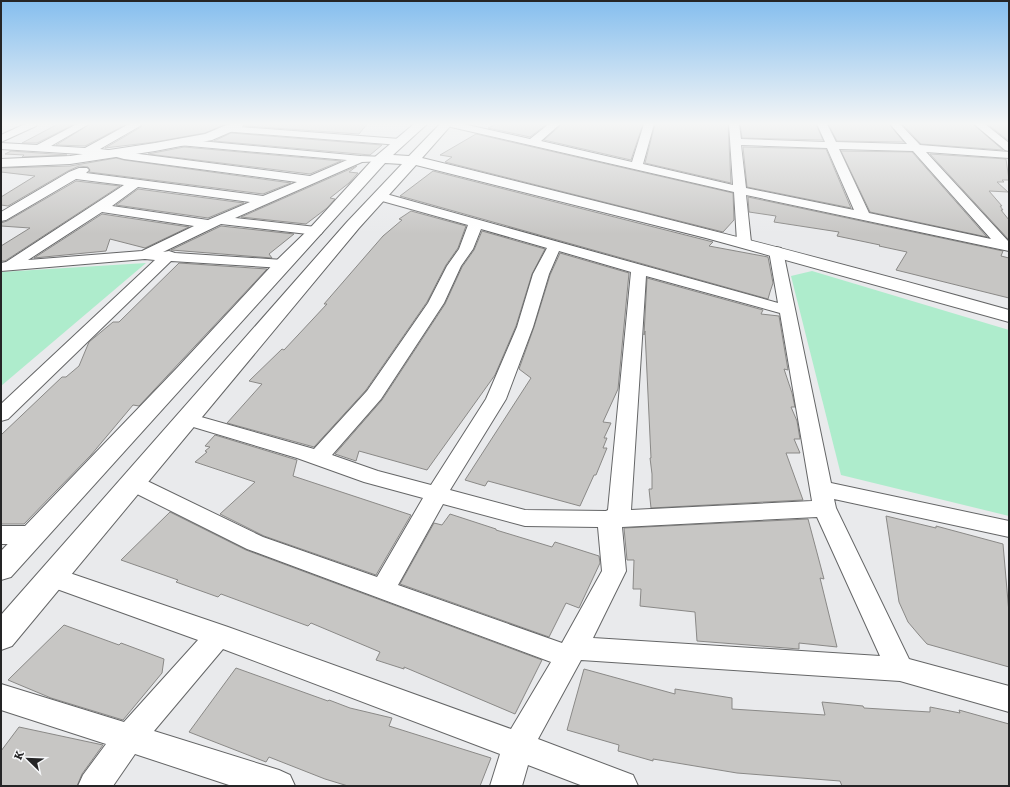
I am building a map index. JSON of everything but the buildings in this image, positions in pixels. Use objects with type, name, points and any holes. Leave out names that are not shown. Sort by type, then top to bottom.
[{"type":"main road","points":[[1,163],[53,161]]},
{"type":"main road","points":[[1,569],[185,373],[283,264],[379,161]]},
{"type":"main road","points":[[1,638],[187,419],[379,196],[411,161]]},
{"type":"main road","points":[[415,161],[744,242],[880,278],[1009,316]]},
{"type":"street","points":[[1,217],[100,161]]},
{"type":"street","points":[[161,161],[310,180]]},
{"type":"street","points":[[145,254],[214,222],[356,161]]},
{"type":"street","points":[[609,161],[1007,246]]},
{"type":"street","points":[[636,167],[638,161]]},
{"type":"street","points":[[737,161],[744,242]]},
{"type":"street","points":[[839,161],[863,215]]},
{"type":"street","points":[[930,161],[1007,246]]},
{"type":"street","points":[[73,176],[265,200]]},
{"type":"street","points":[[5,266],[100,208],[134,184]]},
{"type":"street","points":[[379,196],[639,270],[787,310]]},
{"type":"street","points":[[100,208],[214,222],[316,230]]},
{"type":"street","points":[[318,458],[379,388],[436,303],[454,266],[466,249],[476,223]]},
{"type":"street","points":[[382,590],[436,494],[496,400],[525,328],[541,274],[555,245]]},
{"type":"street","points":[[776,251],[823,498],[900,669]]},
{"type":"street","points":[[5,266],[145,254],[283,264]]},
{"type":"street","points":[[1,415],[169,256]]},
{"type":"street","points":[[506,786],[518,746],[571,653],[614,570],[614,518],[639,270]]},
{"type":"street","points":[[187,419],[318,458],[372,476],[525,518],[614,518],[767,512],[823,498],[1009,529]]},
{"type":"street","points":[[133,483],[255,543],[382,590],[571,653],[900,669],[1009,699]]},
{"type":"street","points":[[1,535],[32,535]]},
{"type":"street","points":[[52,577],[219,635],[622,786]]},
{"type":"street","points":[[94,786],[128,739],[219,635]]},
{"type":"street","points":[[1,698],[279,786]]},
{"type":"green space","points":[[146,263],[1,386],[1,272]]},
{"type":"green space","points":[[812,271],[1009,330],[1009,516],[841,475],[791,276]]}]
